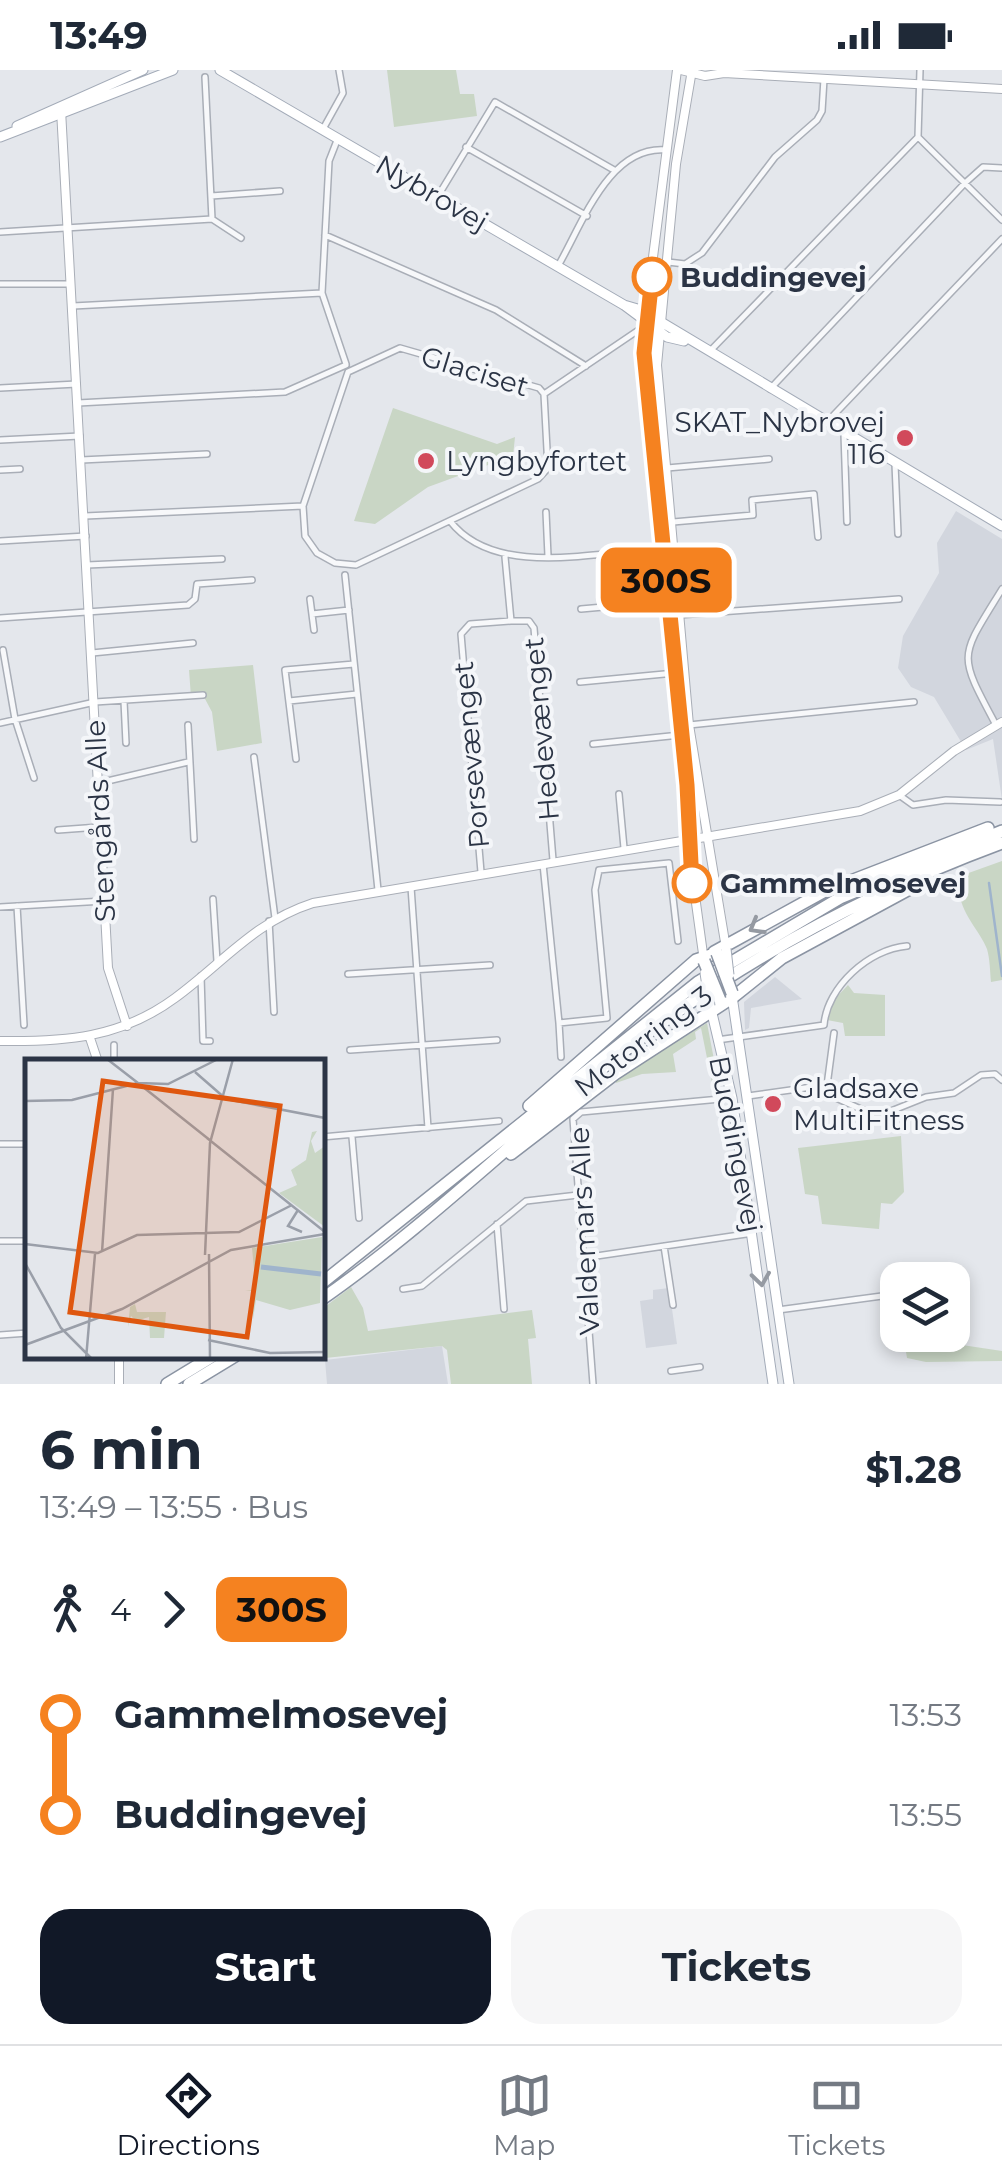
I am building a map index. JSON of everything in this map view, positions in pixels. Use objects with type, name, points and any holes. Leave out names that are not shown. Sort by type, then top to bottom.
[{"type":"highway","points":[[442,1187],[488,1142],[714,953],[856,877],[1002,828]]},
{"type":"highway","name":"Motorring 3","points":[[325,1281],[629,1033],[712,973],[840,898],[1002,828]]},
{"type":"highway","points":[[466,1182],[511,1154],[660,1042],[782,958],[872,906],[1002,846]]},
{"type":"highway","name":"Motorring 3","points":[[325,1297],[622,1053],[734,972],[842,910],[1002,846]]},
{"type":"highway","points":[[714,953],[721,1002]]},
{"type":"highway","points":[[167,1384],[209,1359]]},
{"type":"highway","points":[[189,1384],[231,1359]]},
{"type":"main road","points":[[61,111],[143,70]]},
{"type":"main road","points":[[0,135],[173,70]]},
{"type":"main road","name":"Nybrovej","points":[[220,70],[624,305],[644,321],[712,350],[844,434],[1002,526]]},
{"type":"main road","name":"Nybrovej","points":[[229,70],[241,81]]},
{"type":"main road","name":"Buddingevej","points":[[714,953],[721,1002],[717,1040],[732,1098],[775,1384]]},
{"type":"main road","name":"Buddingevej","points":[[721,1002],[737,1037],[789,1384]]},
{"type":"street","points":[[323,129],[343,94],[340,70]]},
{"type":"street","points":[[679,70],[1002,89]]},
{"type":"street","name":"Buddingevej","points":[[679,70],[644,321],[662,548],[679,615],[680,735],[687,785],[687,838],[714,953]]},
{"type":"street","points":[[712,350],[918,137],[920,70]]},
{"type":"street","name":"Buddingevej","points":[[692,72],[679,141],[658,326],[673,522],[673,601],[679,672],[707,835],[714,953]]},
{"type":"street","points":[[205,77],[212,219]]},
{"type":"street","points":[[667,262],[685,264],[702,253],[775,158],[817,120],[822,112],[824,79]]},
{"type":"street","points":[[438,196],[495,102],[614,170]]},
{"type":"street","name":"Stengårds Alle","points":[[61,111],[108,968],[127,1026]]},
{"type":"street","points":[[918,137],[1002,220]]},
{"type":"street","points":[[85,516],[303,506],[347,368],[322,293],[329,161],[338,138]]},
{"type":"street","points":[[466,147],[587,216]]},
{"type":"street","points":[[558,266],[614,170],[654,150],[668,150]]},
{"type":"street","points":[[772,386],[966,183],[983,167],[1002,168]]},
{"type":"street","points":[[211,196],[280,191]]},
{"type":"street","points":[[0,232],[212,219],[241,238]]},
{"type":"street","points":[[325,235],[496,310],[586,366]]},
{"type":"street","points":[[826,422],[1002,238]]},
{"type":"street","points":[[0,284],[72,284]]},
{"type":"street","points":[[73,306],[322,293]]},
{"type":"street","points":[[544,394],[644,321]]},
{"type":"street","name":"Glaciset","points":[[78,403],[285,392],[400,348],[539,388],[544,394],[549,461],[544,474],[367,562],[345,565],[325,559],[310,545],[302,526],[303,506]]},
{"type":"street","points":[[0,388],[77,384]]},
{"type":"street","points":[[844,434],[847,522]]},
{"type":"street","points":[[0,440],[80,436]]},
{"type":"street","points":[[81,460],[207,454]]},
{"type":"street","points":[[666,468],[769,459]]},
{"type":"street","points":[[895,464],[898,534]]},
{"type":"street","points":[[0,470],[20,469]]},
{"type":"street","points":[[673,522],[753,514],[752,500],[814,494],[818,536]]},
{"type":"street","points":[[546,512],[548,556]]},
{"type":"street","points":[[450,522],[472,544],[505,557],[662,548]]},
{"type":"street","points":[[0,541],[86,536]]},
{"type":"street","name":"Hedevænget","points":[[505,557],[511,620],[528,621],[534,628],[554,860]]},
{"type":"street","points":[[88,565],[222,559]]},
{"type":"street","points":[[345,575],[378,890]]},
{"type":"street","points":[[0,618],[188,604],[195,599],[197,584],[252,580]]},
{"type":"street","points":[[0,1041],[90,1038],[127,1026],[174,999],[272,919],[313,903],[860,811],[900,795],[954,750],[999,724],[967,670],[965,656],[1002,589]]},
{"type":"street","points":[[310,599],[314,630]]},
{"type":"street","points":[[679,615],[900,599]]},
{"type":"street","points":[[581,609],[673,601]]},
{"type":"street","points":[[312,614],[349,610]]},
{"type":"street","name":"Porsevænget","points":[[481,872],[461,634],[470,624],[511,620]]},
{"type":"street","points":[[92,653],[194,644]]},
{"type":"street","points":[[3,650],[15,719],[34,778]]},
{"type":"street","points":[[296,759],[285,670],[354,664]]},
{"type":"street","points":[[580,682],[679,672]]},
{"type":"street","points":[[289,701],[357,694]]},
{"type":"street","points":[[0,723],[95,702],[203,695]]},
{"type":"street","points":[[124,700],[126,742]]},
{"type":"street","points":[[688,725],[914,702]]},
{"type":"street","points":[[188,725],[194,839]]},
{"type":"street","points":[[592,744],[680,735]]},
{"type":"street","points":[[254,758],[272,919],[274,1012]]},
{"type":"street","points":[[98,783],[190,762]]},
{"type":"street","points":[[619,794],[624,848]]},
{"type":"street","points":[[900,795],[913,805],[1000,802]]},
{"type":"street","points":[[58,830],[101,827]]},
{"type":"street","points":[[559,1023],[607,1018],[595,890],[599,870],[594,853]]},
{"type":"street","points":[[542,862],[562,1057]]},
{"type":"street","points":[[599,870],[669,863],[678,941]]},
{"type":"street","points":[[411,884],[428,1128]]},
{"type":"street","points":[[213,898],[217,961]]},
{"type":"street","points":[[0,907],[104,901]]},
{"type":"street","points":[[17,906],[24,1025]]},
{"type":"street","points":[[717,1040],[824,1025],[828,1002],[854,973],[882,951],[907,946]]},
{"type":"street","points":[[348,974],[490,965]]},
{"type":"street","points":[[201,975],[203,1041],[210,1041]]},
{"type":"street","points":[[826,1093],[834,1033]]},
{"type":"street","points":[[90,1038],[97,1059]]},
{"type":"street","points":[[350,1050],[497,1040]]},
{"type":"street","points":[[114,1044],[114,1059]]},
{"type":"street","points":[[744,1096],[802,1087],[866,1110],[886,1113],[926,1097],[954,1092],[980,1075],[995,1074],[1002,1080]]},
{"type":"street","name":"Valdemars Alle","points":[[593,1384],[572,1122],[578,1114],[732,1098]]},
{"type":"street","points":[[325,1138],[499,1121]]},
{"type":"street","points":[[486,1122],[486,1131]]},
{"type":"street","points":[[352,1137],[359,1218]]},
{"type":"street","points":[[404,1289],[422,1286],[531,1199],[578,1195]]},
{"type":"street","points":[[497,1224],[504,1309]]},
{"type":"street","points":[[584,1258],[754,1233]]},
{"type":"street","points":[[664,1246],[672,1305]]},
{"type":"street","points":[[778,1310],[880,1296]]},
{"type":"street","points":[[0,1336],[25,1332]]},
{"type":"street","points":[[671,1371],[700,1367]]},
{"type":"shaded area","points":[[956,511],[1002,539],[1002,800],[993,739],[966,750],[934,697],[911,687],[898,668],[903,636],[939,573],[937,543]]},
{"type":"shaded area","points":[[775,977],[802,999],[751,1008],[749,1028],[745,1030],[744,1002]]},
{"type":"shaded area","points":[[669,1288],[677,1344],[646,1348],[640,1301],[653,1299],[653,1290]]},
{"type":"shaded area","points":[[442,1346],[448,1384],[327,1384],[325,1360]]},
{"type":"green space","points":[[387,70],[456,70],[460,94],[474,94],[477,116],[394,127]]},
{"type":"green space","points":[[393,408],[497,444],[515,437],[513,456],[428,487],[375,524],[354,521]]},
{"type":"green space","points":[[253,665],[262,743],[217,751],[212,712],[204,697],[191,697],[189,670]]},
{"type":"green space","points":[[1002,861],[1002,980],[991,982],[987,949],[963,905],[960,885],[963,875]]},
{"type":"green space","points":[[848,985],[854,993],[885,995],[885,1036],[845,1036],[843,1023],[827,1020],[829,1005]]},
{"type":"green space","points":[[707,1023],[720,1091],[714,1093],[701,1028],[695,1032],[696,1039],[673,1054],[676,1072],[642,1074],[616,1083],[615,1079]]},
{"type":"green space","points":[[901,1136],[904,1192],[892,1204],[881,1203],[879,1229],[822,1224],[818,1196],[805,1194],[798,1148]]},
{"type":"green space","points":[[351,1287],[363,1308],[368,1331],[532,1310],[536,1338],[528,1339],[532,1384],[451,1384],[447,1350],[442,1346],[325,1358],[326,1306]]},
{"type":"green space","points":[[970,1346],[1002,1351],[1002,1361],[926,1362],[907,1358],[906,1352],[970,1352]]},
{"type":"waterway","points":[[989,883],[1002,976]]},
{"type":"bus line","name":"300S","points":[[652,277],[644,321],[644,353],[687,785],[692,883]]},
{"type":"place","name":"Buddingevej","points":[[652,277]]},
{"type":"place","name":"SKAT_Nybrovej 116","points":[[905,438]]},
{"type":"place","name":"Lyngbyfortet","points":[[426,461]]},
{"type":"place","name":"Gammelmosevej","points":[[692,883]]},
{"type":"place","name":"Gladsaxe MultiFitness","points":[[773,1104]]}]
